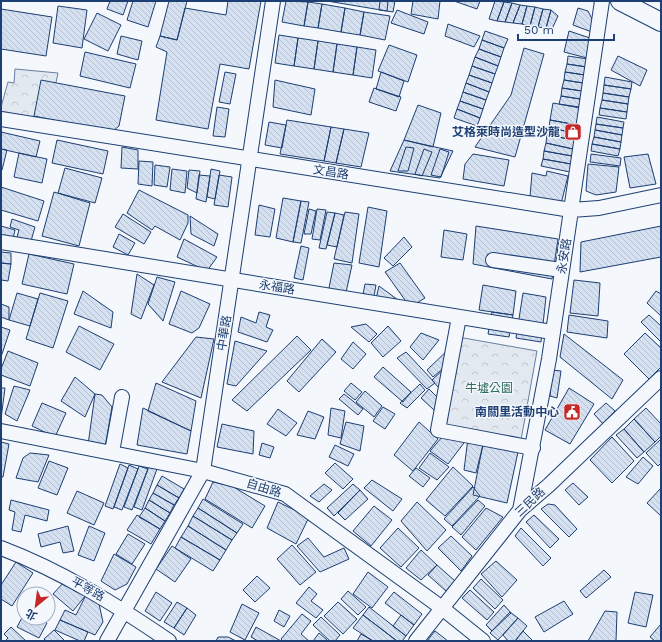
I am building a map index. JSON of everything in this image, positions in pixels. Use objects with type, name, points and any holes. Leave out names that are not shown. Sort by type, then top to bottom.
[{"type":"main road","points":[[620,1],[661,22]]},
{"type":"street","name":"中華路","points":[[107,641],[203,471],[273,1]]},
{"type":"street","name":"永安路","points":[[520,510],[533,448],[552,332],[602,1]]},
{"type":"street","name":"文昌路","points":[[1,119],[571,210],[598,208],[661,195]]},
{"type":"street","name":"永福路","points":[[1,242],[552,332]]},
{"type":"street","points":[[493,260],[561,270]]},
{"type":"street","points":[[459,317],[438,430],[533,448]]},
{"type":"street","name":"三民路","points":[[416,641],[520,510],[549,485],[661,378]]},
{"type":"street","points":[[112,452],[122,397]]},
{"type":"street","name":"自由路","points":[[1,431],[203,471],[285,494],[442,608],[483,641]]},
{"type":"street","name":"平等路","points":[[1,548],[43,565],[125,611],[169,641]]},
{"type":"green space","points":[[15,69],[58,73],[55,87],[43,86],[39,124],[1,117],[1,107],[8,82],[14,83]]},
{"type":"green space","name":"牛墟公園","points":[[458,337],[537,351],[521,440],[442,425]]},
{"type":"building","points":[[110,1],[128,1],[123,15],[107,9]]},
{"type":"building","points":[[133,1],[156,1],[148,27],[127,20]]},
{"type":"building","points":[[169,1],[187,1],[177,40],[160,36]]},
{"type":"building","points":[[228,1],[261,1],[249,69],[220,64],[208,129],[156,120],[167,52],[156,47],[160,36],[177,40],[185,8],[226,15]]},
{"type":"building","points":[[286,1],[308,2],[304,26],[282,22]]},
{"type":"building","points":[[327,1],[395,1],[393,12]]},
{"type":"building","points":[[380,1],[388,1],[387,11],[379,10]]},
{"type":"building","points":[[413,1],[440,1],[438,19],[411,14]]},
{"type":"building","points":[[454,1],[480,1],[477,9]]},
{"type":"building","points":[[495,1],[504,2],[497,21],[489,19]]},
{"type":"building","points":[[308,2],[322,4],[318,28],[304,26]]},
{"type":"building","points":[[504,2],[512,3],[505,22],[497,21]]},
{"type":"building","points":[[512,3],[520,5],[513,23],[505,22]]},
{"type":"building","points":[[322,4],[345,8],[341,32],[318,28]]},
{"type":"building","points":[[520,5],[527,6],[522,24],[513,23]]},
{"type":"building","points":[[58,6],[87,10],[82,48],[53,43]]},
{"type":"building","points":[[527,6],[535,7],[530,26],[522,24]]},
{"type":"building","points":[[535,7],[543,9],[538,27],[530,26]]},
{"type":"building","points":[[345,8],[364,12],[360,35],[341,32]]},
{"type":"building","points":[[578,8],[588,11],[593,21],[592,32],[573,25]]},
{"type":"building","points":[[1,9],[52,17],[46,56],[1,49]]},
{"type":"building","points":[[543,9],[551,10],[546,28],[538,27]]},
{"type":"building","points":[[397,10],[428,22],[424,34],[391,23]]},
{"type":"building","points":[[551,10],[558,16],[552,29],[546,28]]},
{"type":"building","points":[[364,12],[390,16],[385,40],[360,35]]},
{"type":"building","points":[[97,13],[121,25],[108,51],[84,39]]},
{"type":"building","points":[[448,24],[480,36],[474,47],[445,36]]},
{"type":"building","points":[[485,31],[508,39],[504,48],[482,40]]},
{"type":"building","points":[[569,31],[590,38],[587,58],[564,52]]},
{"type":"building","points":[[279,35],[298,38],[294,66],[275,63]]},
{"type":"building","points":[[121,36],[142,41],[138,60],[117,54]]},
{"type":"building","points":[[298,38],[318,41],[314,69],[294,66]]},
{"type":"building","points":[[482,40],[504,48],[501,57],[479,49]]},
{"type":"building","points":[[318,41],[337,44],[333,72],[314,69]]},
{"type":"building","points":[[337,44],[357,47],[353,75],[333,72]]},
{"type":"building","points":[[389,45],[417,55],[408,82],[378,71]]},
{"type":"building","points":[[357,47],[376,50],[372,78],[353,75]]},
{"type":"building","points":[[524,48],[544,54],[515,157],[475,147],[511,95]]},
{"type":"building","points":[[479,49],[501,57],[498,66],[475,57]]},
{"type":"building","points":[[85,52],[136,64],[130,88],[80,76]]},
{"type":"building","points":[[568,56],[588,59],[587,67],[567,64]]},
{"type":"building","points":[[618,56],[647,70],[640,86],[611,70]]},
{"type":"building","points":[[475,57],[498,66],[495,74],[472,66]]},
{"type":"building","points":[[567,64],[587,67],[585,75],[565,72]]},
{"type":"building","points":[[472,66],[495,74],[492,83],[469,75]]},
{"type":"building","points":[[225,72],[236,74],[230,104],[219,102]]},
{"type":"building","points":[[381,72],[404,81],[399,97],[376,89]]},
{"type":"building","points":[[565,72],[585,75],[583,83],[564,80]]},
{"type":"building","points":[[469,75],[492,83],[489,92],[466,83]]},
{"type":"building","points":[[605,77],[632,82],[631,89],[604,85]]},
{"type":"building","points":[[41,80],[125,96],[119,126],[112,132],[34,116]]},
{"type":"building","points":[[275,80],[315,89],[311,115],[273,107]]},
{"type":"building","points":[[564,80],[583,83],[582,91],[562,88]]},
{"type":"building","points":[[466,83],[489,92],[486,100],[463,92]]},
{"type":"building","points":[[604,85],[631,89],[629,97],[603,93]]},
{"type":"building","points":[[374,88],[401,97],[396,111],[369,102]]},
{"type":"building","points":[[562,88],[582,91],[580,99],[561,96]]},
{"type":"building","points":[[463,92],[486,100],[483,109],[460,101]]},
{"type":"building","points":[[603,93],[629,97],[628,104],[602,100]]},
{"type":"building","points":[[561,96],[580,99],[579,107],[559,104]]},
{"type":"building","points":[[602,100],[628,104],[627,112],[600,108]]},
{"type":"building","points":[[460,101],[483,109],[480,118],[457,109]]},
{"type":"building","points":[[553,103],[580,108],[577,125],[550,120]]},
{"type":"building","points":[[418,105],[441,113],[433,147],[404,140]]},
{"type":"building","points":[[217,107],[229,109],[225,137],[213,136]]},
{"type":"building","points":[[600,108],[627,112],[626,119],[599,115]]},
{"type":"building","points":[[457,109],[480,118],[477,126],[454,118]]},
{"type":"building","points":[[597,117],[624,122],[623,128],[596,124]]},
{"type":"building","points":[[287,120],[331,127],[324,161],[280,154]]},
{"type":"building","points":[[550,120],[577,125],[576,133],[549,128]]},
{"type":"building","points":[[269,122],[286,125],[282,148],[265,145]]},
{"type":"building","points":[[596,124],[623,128],[622,135],[595,130]]},
{"type":"building","points":[[331,127],[344,129],[336,163],[324,161]]},
{"type":"building","points":[[549,128],[576,133],[574,140],[547,135]]},
{"type":"building","points":[[344,129],[369,133],[361,167],[336,163]]},
{"type":"building","points":[[595,130],[622,135],[621,142],[594,137]]},
{"type":"building","points":[[1,132],[40,141],[36,157],[1,149]]},
{"type":"building","points":[[547,135],[574,140],[573,149],[546,143]]},
{"type":"building","points":[[594,137],[621,142],[620,149],[592,144]]},
{"type":"building","points":[[57,140],[108,151],[103,174],[52,163]]},
{"type":"building","points":[[404,140],[453,151],[440,178],[390,171]]},
{"type":"building","points":[[546,143],[573,149],[572,156],[544,151]]},
{"type":"building","points":[[592,144],[620,149],[618,156],[591,151]]},
{"type":"building","points":[[122,147],[138,150],[138,169],[121,168]]},
{"type":"building","points":[[406,147],[414,148],[408,171],[398,171]]},
{"type":"building","points":[[1,149],[7,150],[2,170],[1,170]]},
{"type":"building","points":[[424,149],[432,152],[422,176],[415,174]]},
{"type":"building","points":[[440,149],[449,152],[441,177],[431,175]]},
{"type":"building","points":[[544,151],[572,156],[571,164],[543,159]]},
{"type":"building","points":[[19,153],[47,159],[42,183],[14,177]]},
{"type":"building","points":[[473,154],[509,160],[504,186],[463,179],[465,164]]},
{"type":"building","points":[[591,154],[621,158],[620,166],[590,162]]},
{"type":"building","points":[[648,154],[656,184],[630,188],[624,157]]},
{"type":"building","points":[[543,159],[571,164],[570,172],[541,166]]},
{"type":"building","points":[[139,161],[153,162],[152,186],[138,184]]},
{"type":"building","points":[[588,164],[619,167],[616,192],[596,195],[586,191]]},
{"type":"building","points":[[155,165],[170,167],[167,187],[154,185]]},
{"type":"building","points":[[65,168],[102,178],[95,203],[58,193]]},
{"type":"building","points":[[172,169],[187,171],[185,193],[170,190]]},
{"type":"building","points":[[211,169],[220,171],[215,199],[207,197]]},
{"type":"building","points":[[189,170],[200,171],[197,193],[187,188]]},
{"type":"building","points":[[547,171],[568,176],[561,204],[530,197],[532,173],[546,176]]},
{"type":"building","points":[[199,175],[210,176],[206,202],[196,199]]},
{"type":"building","points":[[219,175],[232,177],[228,207],[214,205]]},
{"type":"building","points":[[1,187],[44,201],[38,221],[1,210]]},
{"type":"building","points":[[139,190],[188,215],[188,223],[180,240],[155,226],[152,230],[127,213]]},
{"type":"building","points":[[54,192],[90,203],[79,246],[42,236]]},
{"type":"building","points":[[283,198],[301,201],[293,242],[276,238]]},
{"type":"building","points":[[301,201],[309,202],[301,243],[293,242]]},
{"type":"building","points":[[259,205],[275,209],[270,237],[255,235]]},
{"type":"building","points":[[368,207],[387,211],[379,267],[359,263]]},
{"type":"building","points":[[309,209],[316,211],[311,234],[304,234]]},
{"type":"building","points":[[317,209],[326,210],[320,240],[312,239]]},
{"type":"building","points":[[327,212],[335,213],[326,249],[319,248]]},
{"type":"building","points":[[345,212],[359,214],[352,263],[334,259]]},
{"type":"building","points":[[335,213],[344,215],[337,247],[327,245]]},
{"type":"building","points":[[123,214],[151,232],[144,244],[115,227]]},
{"type":"building","points":[[190,216],[218,234],[214,246],[191,234]]},
{"type":"building","points":[[12,219],[35,227],[31,241],[17,237],[19,230],[10,227]]},
{"type":"building","points":[[1,226],[15,230],[13,239],[1,236]]},
{"type":"building","points":[[476,226],[558,239],[552,279],[473,264]]},
{"type":"building","points":[[661,226],[661,257],[580,272],[581,242]]},
{"type":"building","points":[[444,230],[467,234],[463,260],[441,257]]},
{"type":"building","points":[[119,234],[135,243],[128,255],[113,247]]},
{"type":"building","points":[[404,237],[412,247],[393,266],[384,258]]},
{"type":"building","points":[[184,239],[217,257],[207,271],[177,257]]},
{"type":"building","points":[[301,246],[309,248],[303,280],[294,278]]},
{"type":"building","points":[[1,252],[11,253],[11,264],[1,263]]},
{"type":"building","points":[[29,254],[74,264],[67,294],[22,284]]},
{"type":"building","points":[[1,263],[11,264],[8,281],[1,280]]},
{"type":"building","points":[[334,263],[352,265],[345,297],[328,293]]},
{"type":"building","points":[[400,263],[425,298],[410,307],[385,272]]},
{"type":"building","points":[[137,274],[154,285],[141,319],[131,314]]},
{"type":"building","points":[[157,277],[175,282],[163,321],[148,304]]},
{"type":"building","points":[[574,280],[600,283],[598,316],[570,313]]},
{"type":"building","points":[[365,284],[376,285],[372,307],[361,305]]},
{"type":"building","points":[[483,285],[516,291],[513,315],[479,310]]},
{"type":"building","points":[[379,286],[409,308],[374,307]]},
{"type":"building","points":[[83,291],[113,312],[111,328],[74,314]]},
{"type":"building","points":[[181,291],[210,304],[199,328],[192,333],[169,324]]},
{"type":"building","points":[[656,291],[661,294],[661,316],[647,303]]},
{"type":"building","points":[[17,293],[38,299],[30,326],[9,320]]},
{"type":"building","points":[[40,293],[68,301],[53,348],[26,339]]},
{"type":"building","points":[[523,293],[546,297],[541,342],[516,338]]},
{"type":"building","points":[[1,304],[9,307],[9,320],[1,317]]},
{"type":"building","points":[[259,312],[270,315],[266,327],[273,330],[267,342],[238,332],[241,317],[256,323]]},
{"type":"building","points":[[492,312],[513,315],[509,337],[488,334]]},
{"type":"building","points":[[569,315],[608,321],[607,338],[567,332]]},
{"type":"building","points":[[649,315],[661,326],[661,342],[641,322]]},
{"type":"building","points":[[366,324],[377,334],[369,342],[351,327]]},
{"type":"building","points":[[79,326],[114,344],[100,370],[66,352]]},
{"type":"building","points":[[388,326],[401,341],[383,357],[371,343]]},
{"type":"building","points":[[1,327],[10,330],[1,357]]},
{"type":"building","points":[[421,333],[439,340],[423,360],[410,347]]},
{"type":"building","points":[[645,333],[661,348],[661,367],[649,379],[624,354]]},
{"type":"building","points":[[564,334],[623,380],[612,399],[560,357]]},
{"type":"building","points":[[297,336],[311,350],[247,411],[232,400]]},
{"type":"building","points":[[196,337],[214,339],[201,398],[162,382]]},
{"type":"building","points":[[322,339],[336,352],[299,392],[287,381]]},
{"type":"building","points":[[235,341],[267,351],[236,386],[227,384]]},
{"type":"building","points":[[353,342],[366,354],[353,369],[341,359]]},
{"type":"building","points":[[452,346],[458,356],[433,377],[427,370]]},
{"type":"building","points":[[8,351],[38,363],[30,386],[1,375],[1,369]]},
{"type":"building","points":[[406,352],[435,383],[427,389],[397,358]]},
{"type":"building","points":[[383,367],[411,392],[403,402],[374,377]]},
{"type":"building","points":[[446,367],[451,376],[438,387],[432,380]]},
{"type":"building","points":[[552,370],[561,371],[557,398],[550,396]]},
{"type":"building","points":[[75,377],[95,394],[85,417],[61,401]]},
{"type":"building","points":[[156,383],[196,401],[191,431],[148,411]]},
{"type":"building","points":[[351,383],[362,392],[355,400],[344,391]]},
{"type":"building","points":[[420,384],[425,390],[407,408],[400,403]]},
{"type":"building","points":[[14,386],[30,390],[17,421],[5,414]]},
{"type":"building","points":[[1,388],[5,388],[1,419]]},
{"type":"building","name":"南關里活動中心","points":[[569,388],[594,404],[570,444],[545,430]]},
{"type":"building","points":[[429,389],[441,401],[434,410],[421,398]]},
{"type":"building","points":[[365,391],[382,406],[374,417],[356,402]]},
{"type":"building","points":[[95,394],[102,395],[112,407],[105,447],[88,445]]},
{"type":"building","points":[[344,394],[363,409],[358,415],[339,399]]},
{"type":"building","points":[[42,403],[66,413],[55,437],[32,426]]},
{"type":"building","points":[[606,403],[615,411],[603,424],[594,414]]},
{"type":"building","points":[[383,407],[395,414],[385,429],[373,421]]},
{"type":"building","points":[[143,408],[191,431],[187,454],[137,445]]},
{"type":"building","points":[[331,408],[345,411],[341,438],[328,435]]},
{"type":"building","points":[[646,408],[661,424],[661,436],[655,442],[634,419]]},
{"type":"building","points":[[278,409],[297,423],[286,436],[267,424]]},
{"type":"building","points":[[308,411],[324,417],[315,439],[297,435]]},
{"type":"building","points":[[634,419],[655,442],[644,452],[624,429]]},
{"type":"building","points":[[346,422],[364,426],[360,451],[340,444]]},
{"type":"building","points":[[419,422],[438,439],[413,471],[394,455]]},
{"type":"building","points":[[222,424],[254,431],[253,454],[217,447]]},
{"type":"building","points":[[449,429],[470,435],[448,464],[430,451]]},
{"type":"building","points":[[624,429],[644,452],[637,458],[616,435]]},
{"type":"building","points":[[486,433],[476,473],[464,470],[468,438]]},
{"type":"building","points":[[612,437],[634,461],[612,483],[590,460]]},
{"type":"building","points":[[661,439],[661,463],[658,466],[646,453]]},
{"type":"building","points":[[1,442],[9,444],[3,477],[1,477]]},
{"type":"building","points":[[262,443],[274,447],[270,458],[259,455]]},
{"type":"building","points":[[483,444],[518,452],[507,503],[473,495]]},
{"type":"building","points":[[335,445],[354,454],[348,466],[329,457]]},
{"type":"building","points":[[30,453],[49,455],[38,482],[16,478],[23,458]]},
{"type":"building","points":[[430,453],[449,467],[437,480],[419,468]]},
{"type":"building","points":[[643,457],[653,466],[638,484],[626,477]]},
{"type":"building","points":[[49,461],[68,468],[57,495],[38,488]]},
{"type":"building","points":[[335,463],[353,479],[343,489],[325,473]]},
{"type":"building","points":[[120,464],[128,468],[113,509],[105,506]]},
{"type":"building","points":[[129,465],[138,469],[122,510],[114,507]]},
{"type":"building","points":[[139,466],[148,469],[132,510],[124,507]]},
{"type":"building","points":[[149,466],[157,469],[142,510],[134,507]]},
{"type":"building","points":[[453,467],[473,486],[445,516],[426,500]]},
{"type":"building","points":[[416,468],[430,478],[423,487],[409,476]]},
{"type":"building","points":[[162,476],[184,489],[179,498],[157,485]]},
{"type":"building","points":[[372,480],[402,499],[393,511],[364,488]]},
{"type":"building","points":[[213,482],[232,486],[265,506],[252,528],[205,499]]},
{"type":"building","points":[[573,483],[588,497],[579,505],[565,490]]},
{"type":"building","points":[[324,484],[332,490],[319,502],[310,496]]},
{"type":"building","points":[[353,484],[360,490],[334,516],[327,508]]},
{"type":"building","points":[[157,485],[179,498],[174,505],[153,493]]},
{"type":"building","points":[[473,487],[480,496],[452,526],[444,519]]},
{"type":"building","points":[[661,488],[661,516],[647,503]]},
{"type":"building","points":[[360,490],[368,499],[345,520],[338,513]]},
{"type":"building","points":[[77,491],[104,503],[94,525],[67,513]]},
{"type":"building","points":[[153,493],[174,505],[170,513],[149,500]]},
{"type":"building","points":[[203,499],[243,524],[237,533],[198,508]]},
{"type":"building","points":[[11,500],[49,510],[47,521],[25,515],[21,532],[12,530],[15,512],[9,510]]},
{"type":"building","points":[[149,500],[170,513],[165,521],[145,508]]},
{"type":"building","points":[[478,500],[485,506],[461,535],[452,527]]},
{"type":"building","points":[[278,502],[309,517],[296,544],[267,528]]},
{"type":"building","points":[[417,502],[446,530],[427,551],[401,521]]},
{"type":"building","points":[[548,504],[555,505],[577,529],[569,537],[541,509]]},
{"type":"building","points":[[374,506],[392,520],[371,546],[353,531]]},
{"type":"building","points":[[145,508],[165,521],[160,529],[139,517]]},
{"type":"building","points":[[198,508],[237,533],[232,540],[193,516]]},
{"type":"building","points":[[486,508],[503,517],[476,550],[462,537]]},
{"type":"building","points":[[137,515],[160,529],[151,544],[127,530]]},
{"type":"building","points":[[534,515],[559,539],[550,548],[526,522]]},
{"type":"building","points":[[193,516],[232,540],[226,550],[188,526]]},
{"type":"building","points":[[68,526],[74,551],[63,553],[60,542],[41,547],[38,534]]},
{"type":"building","points":[[89,526],[105,533],[94,561],[78,555]]},
{"type":"building","points":[[188,526],[226,550],[220,560],[181,537]]},
{"type":"building","points":[[398,528],[419,548],[401,567],[380,548]]},
{"type":"building","points":[[521,528],[551,558],[543,566],[515,536]]},
{"type":"building","points":[[128,534],[145,544],[132,564],[116,554]]},
{"type":"building","points":[[451,536],[472,556],[461,571],[438,548]]},
{"type":"building","points":[[181,537],[220,560],[213,571],[175,548]]},
{"type":"building","points":[[308,538],[324,557],[344,548],[349,559],[320,572],[297,546]]},
{"type":"building","points":[[292,545],[316,572],[300,585],[277,559]]},
{"type":"building","points":[[172,546],[191,559],[175,582],[156,569]]},
{"type":"building","points":[[421,550],[437,565],[421,580],[406,568]]},
{"type":"building","points":[[114,554],[136,567],[127,584],[115,590],[101,581]]},
{"type":"building","points":[[496,561],[517,580],[502,597],[481,574]]},
{"type":"building","points":[[16,562],[33,573],[25,586],[16,586],[16,600],[12,606],[1,599],[1,585]]},
{"type":"building","points":[[437,565],[455,581],[446,591],[428,575]]},
{"type":"building","points":[[604,570],[611,577],[586,598],[580,591]]},
{"type":"building","points":[[368,572],[388,587],[372,608],[353,594]]},
{"type":"building","points":[[257,576],[270,588],[255,602],[243,590]]},
{"type":"building","points":[[481,579],[503,600],[495,609],[473,588]]},
{"type":"building","points":[[64,582],[76,592],[78,588],[86,595],[73,611],[56,597],[56,591]]},
{"type":"building","points":[[309,587],[317,594],[311,601],[323,610],[316,618],[296,603]]},
{"type":"building","points":[[470,590],[494,612],[487,620],[462,598]]},
{"type":"building","points":[[348,591],[366,607],[358,615],[341,599]]},
{"type":"building","points":[[156,592],[172,603],[160,621],[145,611]]},
{"type":"building","points":[[394,592],[422,614],[414,625],[385,603]]},
{"type":"building","points":[[635,592],[653,595],[646,627],[628,623]]},
{"type":"building","points":[[86,595],[99,604],[103,622],[95,635],[60,620],[65,610],[76,615]]},
{"type":"building","points":[[564,601],[573,614],[544,632],[535,617]]},
{"type":"building","points":[[177,602],[187,608],[174,628],[164,622]]},
{"type":"building","points":[[338,602],[357,619],[343,634],[324,616]]},
{"type":"building","points":[[242,604],[259,613],[245,640],[230,632]]},
{"type":"building","points":[[504,605],[511,613],[492,631],[486,625]]},
{"type":"building","points":[[369,607],[406,636],[402,641],[397,641],[363,615]]},
{"type":"building","points":[[187,608],[196,615],[184,635],[174,628]]},
{"type":"building","points":[[279,610],[290,616],[284,627],[274,621]]},
{"type":"building","points":[[605,611],[617,612],[616,641],[588,641]]},
{"type":"building","points":[[510,612],[518,618],[498,640],[490,633]]},
{"type":"building","points":[[302,614],[311,621],[301,634],[309,641],[283,641],[281,639]]},
{"type":"building","points":[[363,615],[397,641],[373,641],[353,628]]},
{"type":"building","points":[[401,615],[414,625],[406,636],[393,626]]},
{"type":"building","points":[[321,617],[340,635],[335,641],[330,641],[313,625]]},
{"type":"building","points":[[518,618],[527,626],[515,641],[508,641],[503,635]]},
{"type":"building","points":[[60,620],[88,632],[84,641],[80,641],[55,630]]},
{"type":"building","points":[[661,624],[661,641],[655,641],[650,637]]},
{"type":"building","points":[[18,626],[45,626],[39,638]]},
{"type":"building","points":[[11,627],[26,641],[5,641],[8,638],[4,634]]},
{"type":"building","points":[[256,627],[281,641],[258,641],[251,637]]},
{"type":"building","points":[[54,630],[65,641],[46,641],[44,639]]},
{"type":"building","points":[[435,631],[448,641],[427,641]]},
{"type":"building","points":[[523,631],[533,641],[515,641]]},
{"type":"building","points":[[319,633],[327,640],[326,641],[313,641]]},
{"type":"building","points":[[361,634],[373,641],[357,641]]},
{"type":"building","points":[[218,637],[228,637],[236,641],[216,641]]},
{"type":"place","name":"艾格萊時尚造型沙龍","points":[[573,132]]},
{"type":"place","name":"南關里活動中心","points":[[572,412]]}]
